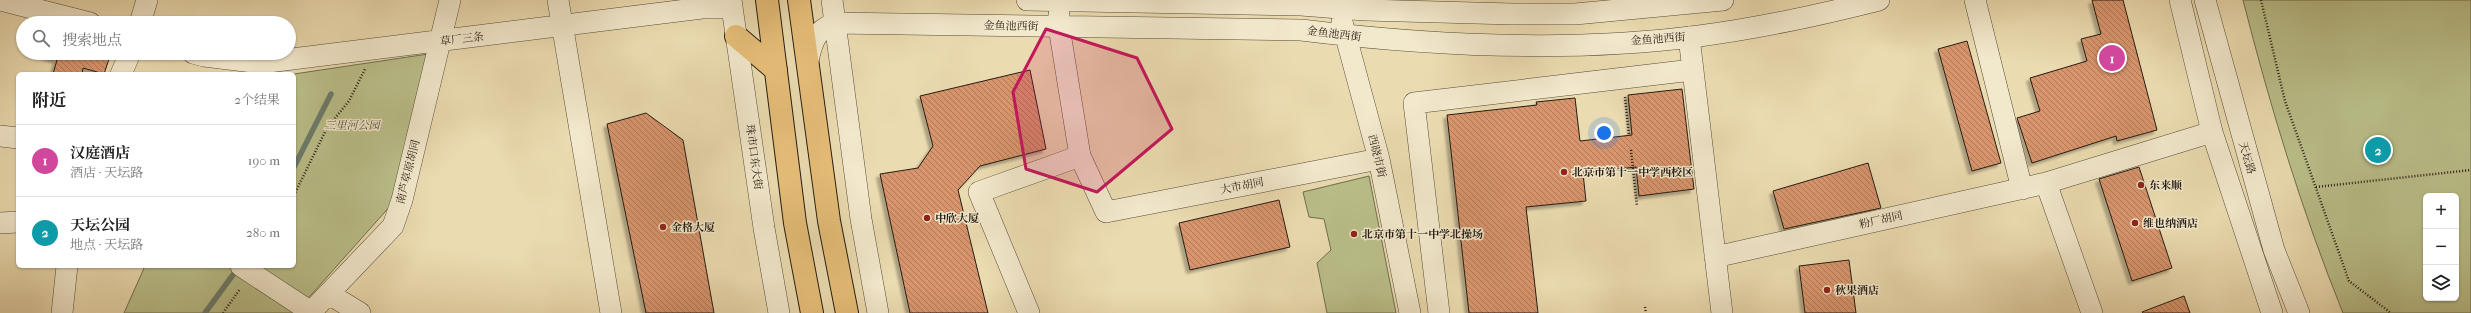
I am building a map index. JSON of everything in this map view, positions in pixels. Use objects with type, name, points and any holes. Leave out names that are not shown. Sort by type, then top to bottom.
[{"type":"main road","points":[[767,0],[796,223],[812,313]]},
{"type":"main road","points":[[799,0],[829,221],[847,313]]},
{"type":"main road","points":[[736,36],[776,70]]},
{"type":"street","points":[[0,0],[63,16]]},
{"type":"street","points":[[142,16],[147,0]]},
{"type":"street","name":"南芦草原胡同","points":[[310,312],[393,226],[402,200],[450,0]]},
{"type":"street","points":[[558,0],[611,313]]},
{"type":"street","points":[[832,0],[861,219],[878,313]]},
{"type":"street","points":[[1027,0],[1301,5],[1339,4],[1512,14],[1575,14],[1723,0]]},
{"type":"street","name":"金鱼池西街","points":[[808,60],[812,42],[822,28],[835,24],[1302,30],[1442,43],[1550,46],[1689,37],[1811,17],[1879,0]]},
{"type":"street","points":[[1975,0],[2022,189]]},
{"type":"street","points":[[2180,0],[2212,132],[2272,313]]},
{"type":"street","name":"天坛路","points":[[2205,0],[2274,250],[2299,313]]},
{"type":"street","points":[[1029,313],[979,192],[1080,156],[1059,27],[1060,1]]},
{"type":"street","name":"草厂三条","points":[[296,58],[562,27],[731,4]]},
{"type":"street","name":"珠市口东大街","points":[[731,4],[764,228],[779,313]]},
{"type":"street","name":"西晓市街","points":[[1339,4],[1343,35],[1378,159],[1410,313]]},
{"type":"street","points":[[1689,37],[1722,313]]},
{"type":"street","points":[[123,72],[127,60]]},
{"type":"street","name":"草厂三条","points":[[236,60],[260,63],[284,60]]},
{"type":"street","points":[[1439,313],[1414,103],[1692,70]]},
{"type":"street","name":"粉厂胡同","points":[[1715,257],[2046,183],[2212,132]]},
{"type":"street","points":[[0,136],[16,138]]},
{"type":"street","name":"大市胡同","points":[[1080,156],[1106,212],[1378,159]]},
{"type":"street","points":[[2046,183],[2092,313]]},
{"type":"street","points":[[0,223],[16,222]]},
{"type":"street","points":[[62,313],[67,268]]},
{"type":"street","points":[[247,270],[310,312]]},
{"type":"street","points":[[329,294],[360,313]]},
{"type":"path","points":[[2260,0],[2285,101],[2349,281],[2391,313]]},
{"type":"path","points":[[296,191],[327,128],[349,102],[357,88],[372,49]]},
{"type":"path","points":[[1623,78],[1629,135]]},
{"type":"path","points":[[1631,150],[1637,206]]},
{"type":"path","points":[[2316,187],[2471,170]]},
{"type":"path","points":[[1645,307],[1646,313]]},
{"type":"highlighted area","points":[[1046,29],[1137,58],[1172,129],[1097,192],[1026,169],[1013,92]]},
{"type":"green space","points":[[2243,0],[2471,0],[2471,313],[2343,313],[2300,198],[2276,119]]},
{"type":"green space","name":"三里河公园","points":[[428,54],[392,204],[295,313],[124,313],[144,268],[296,268],[296,74]]},
{"type":"green space","name":"北京市第十一中学北操场","points":[[1369,176],[1396,313],[1327,313],[1317,263],[1331,250],[1324,219],[1309,217],[1303,192]]},
{"type":"building","points":[[2092,0],[2123,0],[2157,130],[2117,141],[2116,136],[2032,163],[2017,118],[2040,111],[2030,78],[2087,61],[2081,39],[2101,34]]},
{"type":"building","points":[[1967,41],[2001,163],[1972,171],[1938,49]]},
{"type":"building","points":[[57,60],[109,60],[105,72],[97,72],[83,68],[82,72],[54,72]]},
{"type":"building","name":"中欣大厦","points":[[1030,70],[1046,149],[980,166],[958,190],[988,313],[910,313],[880,174],[918,168],[933,146],[920,96]]},
{"type":"building","points":[[1682,89],[1694,189],[1639,196],[1636,167],[1583,173],[1586,201],[1526,207],[1538,313],[1469,313],[1447,115],[1537,105],[1536,102],[1575,98],[1580,141],[1632,135],[1628,95]]},
{"type":"building","name":"金格大厦","points":[[646,113],[683,140],[714,313],[646,313],[607,124]]},
{"type":"building","points":[[1868,163],[1881,208],[1784,229],[1773,191]]},
{"type":"building","name":"维也纳酒店","points":[[2139,167],[2172,268],[2132,281],[2099,179]]},
{"type":"building","points":[[1279,200],[1290,247],[1190,270],[1179,223]]},
{"type":"building","name":"秋果酒店","points":[[1849,260],[1856,313],[1805,313],[1799,266]]},
{"type":"building","points":[[2184,296],[2190,313],[2142,312]]},
{"type":"waterway","points":[[296,163],[331,94]]},
{"type":"waterway","points":[[205,313],[238,268]]},
{"type":"place","name":"汉庭酒店","points":[[2112,58]]},
{"type":"place","name":"天坛公园","points":[[2378,150]]},
{"type":"place","name":"北京市第十一中学西校区","points":[[1564,172]]},
{"type":"place","name":"东来顺","points":[[2141,185]]},
{"type":"place","name":"中欣大厦","points":[[927,218]]},
{"type":"place","name":"维也纳酒店","points":[[2135,223]]},
{"type":"place","name":"金格大厦","points":[[663,227]]},
{"type":"place","name":"北京市第十一中学北操场","points":[[1354,234]]},
{"type":"place","name":"秋果酒店","points":[[1827,290]]}]
